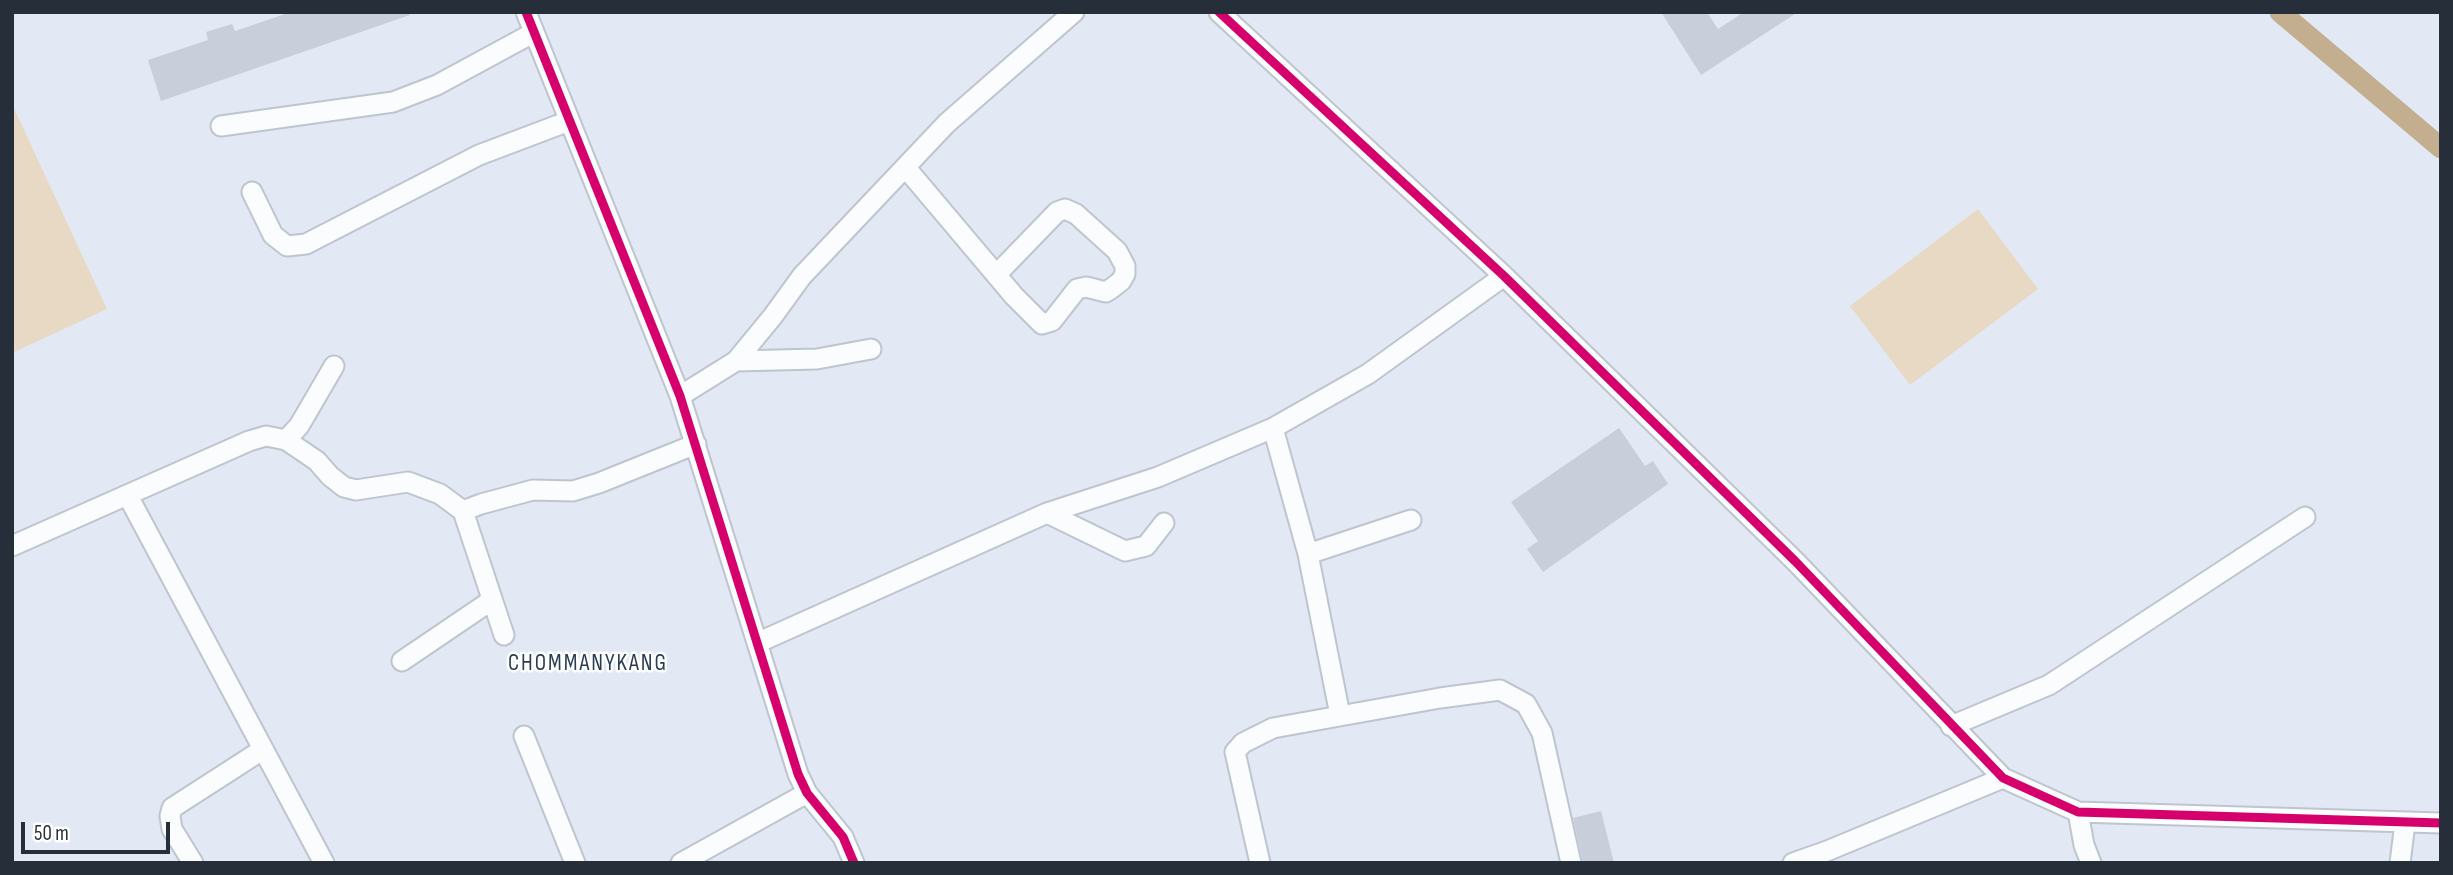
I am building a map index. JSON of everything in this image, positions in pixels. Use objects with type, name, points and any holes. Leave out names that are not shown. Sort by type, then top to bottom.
[{"type":"street","points":[[526,12],[680,396],[798,774],[807,793],[843,837],[854,863]]},
{"type":"street","points":[[680,396],[736,361],[802,276],[947,123],[1074,12]]},
{"type":"street","points":[[1219,12],[1504,276],[1795,561],[2003,778],[2078,812],[2441,823]]},
{"type":"street","points":[[221,126],[393,102],[437,85],[533,33]]},
{"type":"street","points":[[252,192],[273,234],[287,246],[306,244],[478,155],[569,121]]},
{"type":"street","points":[[906,169],[996,275],[1042,324],[1048,324],[1077,289],[1086,287],[1105,292],[1121,281],[1125,266],[1117,251],[1076,214],[1065,209],[1057,212],[996,275]]},
{"type":"street","points":[[757,643],[1048,513],[1158,477],[1273,428],[1368,374],[1504,276]]},
{"type":"street","points":[[736,361],[817,359],[871,349]]},
{"type":"street","points":[[286,440],[299,426],[334,366]]},
{"type":"street","points":[[1273,428],[1308,554],[1339,715]]},
{"type":"street","points":[[12,546],[249,441],[266,436],[286,440],[317,461],[344,487],[356,490],[408,482],[440,494],[463,511],[504,635]]},
{"type":"street","points":[[463,511],[533,490],[573,491],[696,444]]},
{"type":"street","points":[[128,496],[324,863]]},
{"type":"street","points":[[1048,513],[1125,551],[1146,546],[1164,523]]},
{"type":"street","points":[[1951,726],[2049,685],[2305,517]]},
{"type":"street","points":[[1308,554],[1411,520]]},
{"type":"street","points":[[402,661],[492,600]]},
{"type":"street","points":[[1260,863],[1235,752],[1253,737],[1273,729],[1339,715],[1500,690],[1525,704],[1542,733],[1571,863]]},
{"type":"street","points":[[524,736],[575,863]]},
{"type":"street","points":[[193,863],[172,829],[172,807],[262,750]]},
{"type":"street","points":[[1793,863],[1829,857],[2003,778]]},
{"type":"street","points":[[681,863],[807,793]]},
{"type":"street","points":[[2078,812],[2084,845],[2091,863]]},
{"type":"street","points":[[2400,863],[2405,822]]},
{"type":"shaded area","points":[[12,104],[107,309],[12,353]]},
{"type":"shaded area","points":[[1978,209],[2038,289],[1910,385],[1850,306]]},
{"type":"building","points":[[291,12],[409,12],[410,15],[161,101],[148,60],[208,40],[206,32],[232,24],[235,31]]},
{"type":"building","points":[[1661,12],[1707,12],[1718,29],[1744,12],[1798,12],[1701,75]]},
{"type":"building","points":[[1619,428],[1645,466],[1653,461],[1668,484],[1543,572],[1527,549],[1538,541],[1511,502]]},
{"type":"building","points":[[1601,811],[1614,863],[1583,863],[1573,818]]},
{"type":"waterway","points":[[2280,12],[2441,148]]},
{"type":"cycle path","points":[[526,12],[680,396],[798,774],[807,793],[843,837],[854,863]]},
{"type":"cycle path","points":[[1219,12],[1504,276],[1795,561],[2003,778],[2078,812],[2441,823]]},
{"type":"district","name":"CHOMMANYKANG","points":[[588,664]]}]
